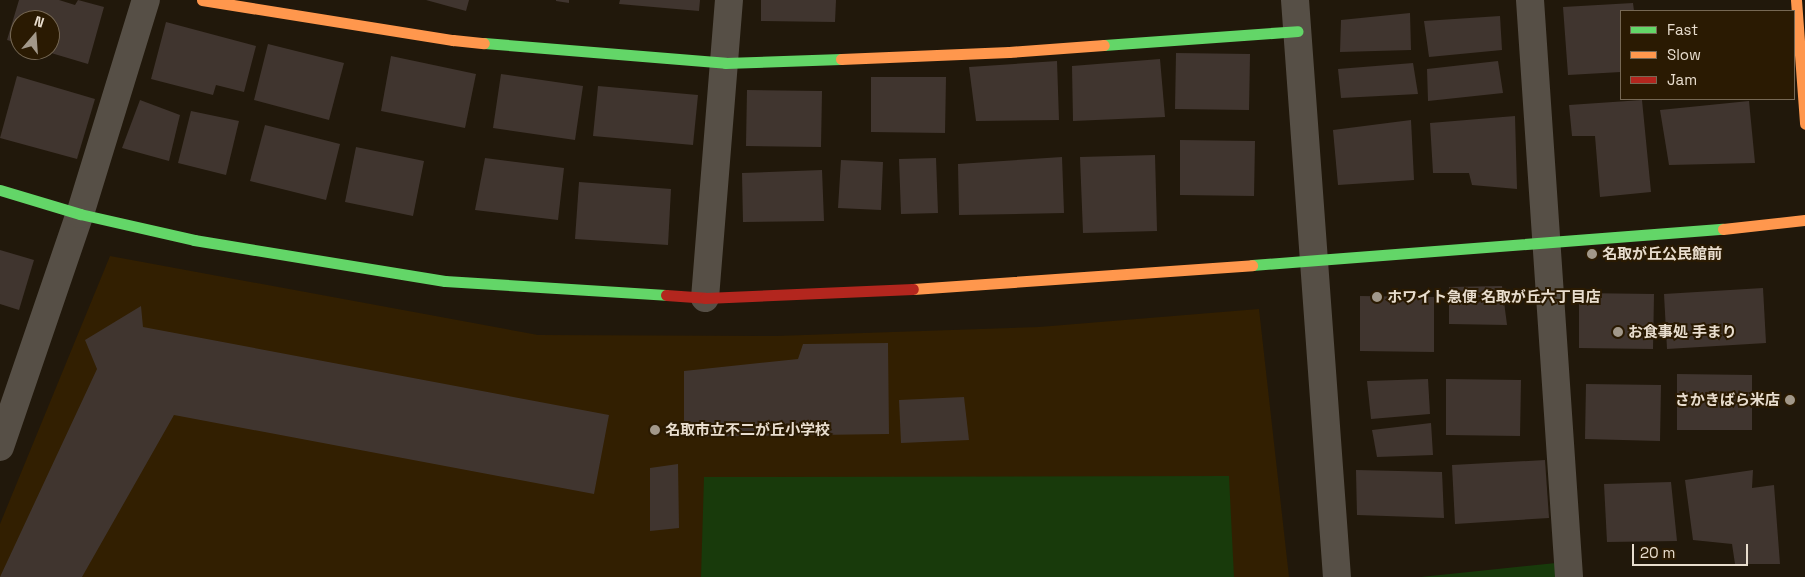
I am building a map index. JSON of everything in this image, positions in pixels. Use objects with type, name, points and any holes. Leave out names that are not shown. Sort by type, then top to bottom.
[{"type":"street","points":[[0,447],[80,214],[146,0]]},
{"type":"street","points":[[202,0],[452,40],[725,63],[1009,52],[1297,31]]},
{"type":"street","points":[[705,298],[730,0]]},
{"type":"street","points":[[1295,0],[1337,577]]},
{"type":"street","points":[[1530,0],[1569,577]]},
{"type":"street","points":[[1796,0],[1805,124]]},
{"type":"street","points":[[0,190],[80,214],[194,240],[445,281],[705,298],[954,287],[1545,243],[1805,220]]},
{"type":"shaded area","name":"名取市立不二が丘小学校","points":[[110,256],[538,335],[776,336],[1039,327],[1259,309],[1289,577],[0,577],[0,524]]},
{"type":"green space","points":[[1229,476],[1234,577],[701,577],[704,477]]},
{"type":"green space","points":[[1556,563],[1557,577],[1421,577]]},
{"type":"building","points":[[19,0],[59,0],[75,5],[78,0],[104,7],[88,64],[60,56],[60,10],[16,10]]},
{"type":"building","points":[[426,0],[469,0],[466,11]]},
{"type":"building","points":[[569,0],[569,3],[556,1]]},
{"type":"building","points":[[620,0],[700,0],[699,11],[619,4]]},
{"type":"building","points":[[761,0],[836,0],[835,22],[761,21]]},
{"type":"building","points":[[1633,3],[1634,10],[1620,10],[1620,72],[1568,75],[1563,7]]},
{"type":"building","points":[[1410,13],[1411,50],[1340,52],[1341,20]]},
{"type":"building","points":[[1500,16],[1502,50],[1429,57],[1424,21]]},
{"type":"building","points":[[166,22],[256,46],[244,92],[216,85],[213,95],[151,79]]},
{"type":"building","points":[[10,30],[10,41],[7,40]]},
{"type":"building","points":[[268,44],[344,63],[329,120],[254,100]]},
{"type":"building","points":[[1176,53],[1250,54],[1249,110],[1175,109]]},
{"type":"building","points":[[391,56],[476,74],[465,128],[381,111]]},
{"type":"building","points":[[1160,59],[1165,117],[1073,121],[1072,66]]},
{"type":"building","points":[[1057,61],[1059,120],[976,121],[969,67]]},
{"type":"building","points":[[1498,61],[1503,93],[1428,101],[1427,69]]},
{"type":"building","points":[[1413,63],[1418,94],[1341,98],[1338,69]]},
{"type":"building","points":[[501,74],[583,86],[575,140],[493,128]]},
{"type":"building","points":[[17,76],[95,99],[77,159],[0,138]]},
{"type":"building","points":[[871,77],[946,77],[945,133],[871,132]]},
{"type":"building","points":[[598,86],[698,95],[693,145],[593,136]]},
{"type":"building","points":[[747,90],[822,91],[821,147],[746,146]]},
{"type":"building","points":[[140,100],[180,115],[169,161],[122,148]]},
{"type":"building","points":[[1642,100],[1651,192],[1600,197],[1595,136],[1572,136],[1569,105]]},
{"type":"building","points":[[1749,101],[1755,163],[1669,165],[1660,110]]},
{"type":"building","points":[[191,111],[239,121],[226,175],[178,163]]},
{"type":"building","points":[[1515,116],[1517,189],[1472,185],[1469,173],[1433,173],[1430,123]]},
{"type":"building","points":[[1411,120],[1414,180],[1338,185],[1333,130]]},
{"type":"building","points":[[265,125],[340,144],[326,200],[250,181]]},
{"type":"building","points":[[1180,140],[1255,141],[1254,196],[1180,195]]},
{"type":"building","points":[[356,147],[424,161],[413,216],[345,202]]},
{"type":"building","points":[[1155,155],[1157,231],[1083,233],[1080,157]]},
{"type":"building","points":[[1062,157],[1064,213],[959,215],[958,164]]},
{"type":"building","points":[[485,158],[564,168],[558,220],[475,210]]},
{"type":"building","points":[[936,158],[938,213],[901,214],[899,159]]},
{"type":"building","points":[[841,160],[883,162],[881,210],[838,208]]},
{"type":"building","points":[[822,170],[824,221],[743,222],[742,173]]},
{"type":"building","points":[[579,182],[671,189],[668,245],[575,239]]},
{"type":"building","points":[[0,250],[34,260],[19,310],[0,304]]},
{"type":"building","points":[[1502,286],[1507,325],[1449,324],[1449,287]]},
{"type":"building","points":[[1763,288],[1766,343],[1667,349],[1664,294]]},
{"type":"building","points":[[1579,293],[1654,294],[1653,349],[1579,348]]},
{"type":"building","points":[[1360,296],[1434,297],[1434,352],[1360,351]]},
{"type":"building","points":[[141,306],[143,327],[609,415],[594,494],[174,415],[82,577],[0,577],[97,369],[85,340]]},
{"type":"building","points":[[888,343],[889,434],[684,437],[684,371],[798,359],[803,344]]},
{"type":"building","points":[[1677,374],[1752,375],[1752,430],[1677,430]]},
{"type":"building","points":[[1428,379],[1430,414],[1371,419],[1367,381]]},
{"type":"building","points":[[1446,379],[1521,380],[1520,436],[1446,435]]},
{"type":"building","points":[[1586,384],[1661,385],[1660,441],[1585,439]]},
{"type":"building","points":[[964,397],[969,440],[901,443],[899,400]]},
{"type":"building","points":[[1431,423],[1433,455],[1377,457],[1372,430]]},
{"type":"building","points":[[1545,460],[1549,518],[1455,524],[1452,465]]},
{"type":"building","points":[[678,464],[679,528],[650,531],[650,468]]},
{"type":"building","points":[[1356,470],[1442,472],[1444,518],[1357,515]]},
{"type":"building","points":[[1753,470],[1752,488],[1774,485],[1780,564],[1735,564],[1732,544],[1693,540],[1685,480]]},
{"type":"building","points":[[1671,482],[1677,541],[1607,542],[1604,484]]},
{"type":"traffic: fast","points":[[1104,45],[1297,31]]},
{"type":"traffic: fast","points":[[484,43],[725,63],[841,59]]},
{"type":"traffic: fast","points":[[0,190],[80,214],[194,240],[445,281],[666,295]]},
{"type":"traffic: fast","points":[[1252,265],[1723,229]]},
{"type":"traffic: slow","points":[[202,0],[453,40],[484,43]]},
{"type":"traffic: slow","points":[[1796,0],[1805,124]]},
{"type":"traffic: slow","points":[[841,59],[1009,52],[1104,45]]},
{"type":"traffic: slow","points":[[1723,229],[1805,220]]},
{"type":"traffic: slow","points":[[913,289],[1252,265]]},
{"type":"traffic: jam","points":[[666,295],[705,298],[913,289]]},
{"type":"place","name":"名取が丘公民館前","points":[[1592,254]]},
{"type":"place","name":"ホワイト急便 名取が丘六丁目店","points":[[1377,297]]},
{"type":"place","name":"お食事処 手まり","points":[[1618,332]]},
{"type":"place","name":"さかきばら米店","points":[[1790,400]]},
{"type":"place","name":"名取市立不二が丘小学校","points":[[655,430]]}]
